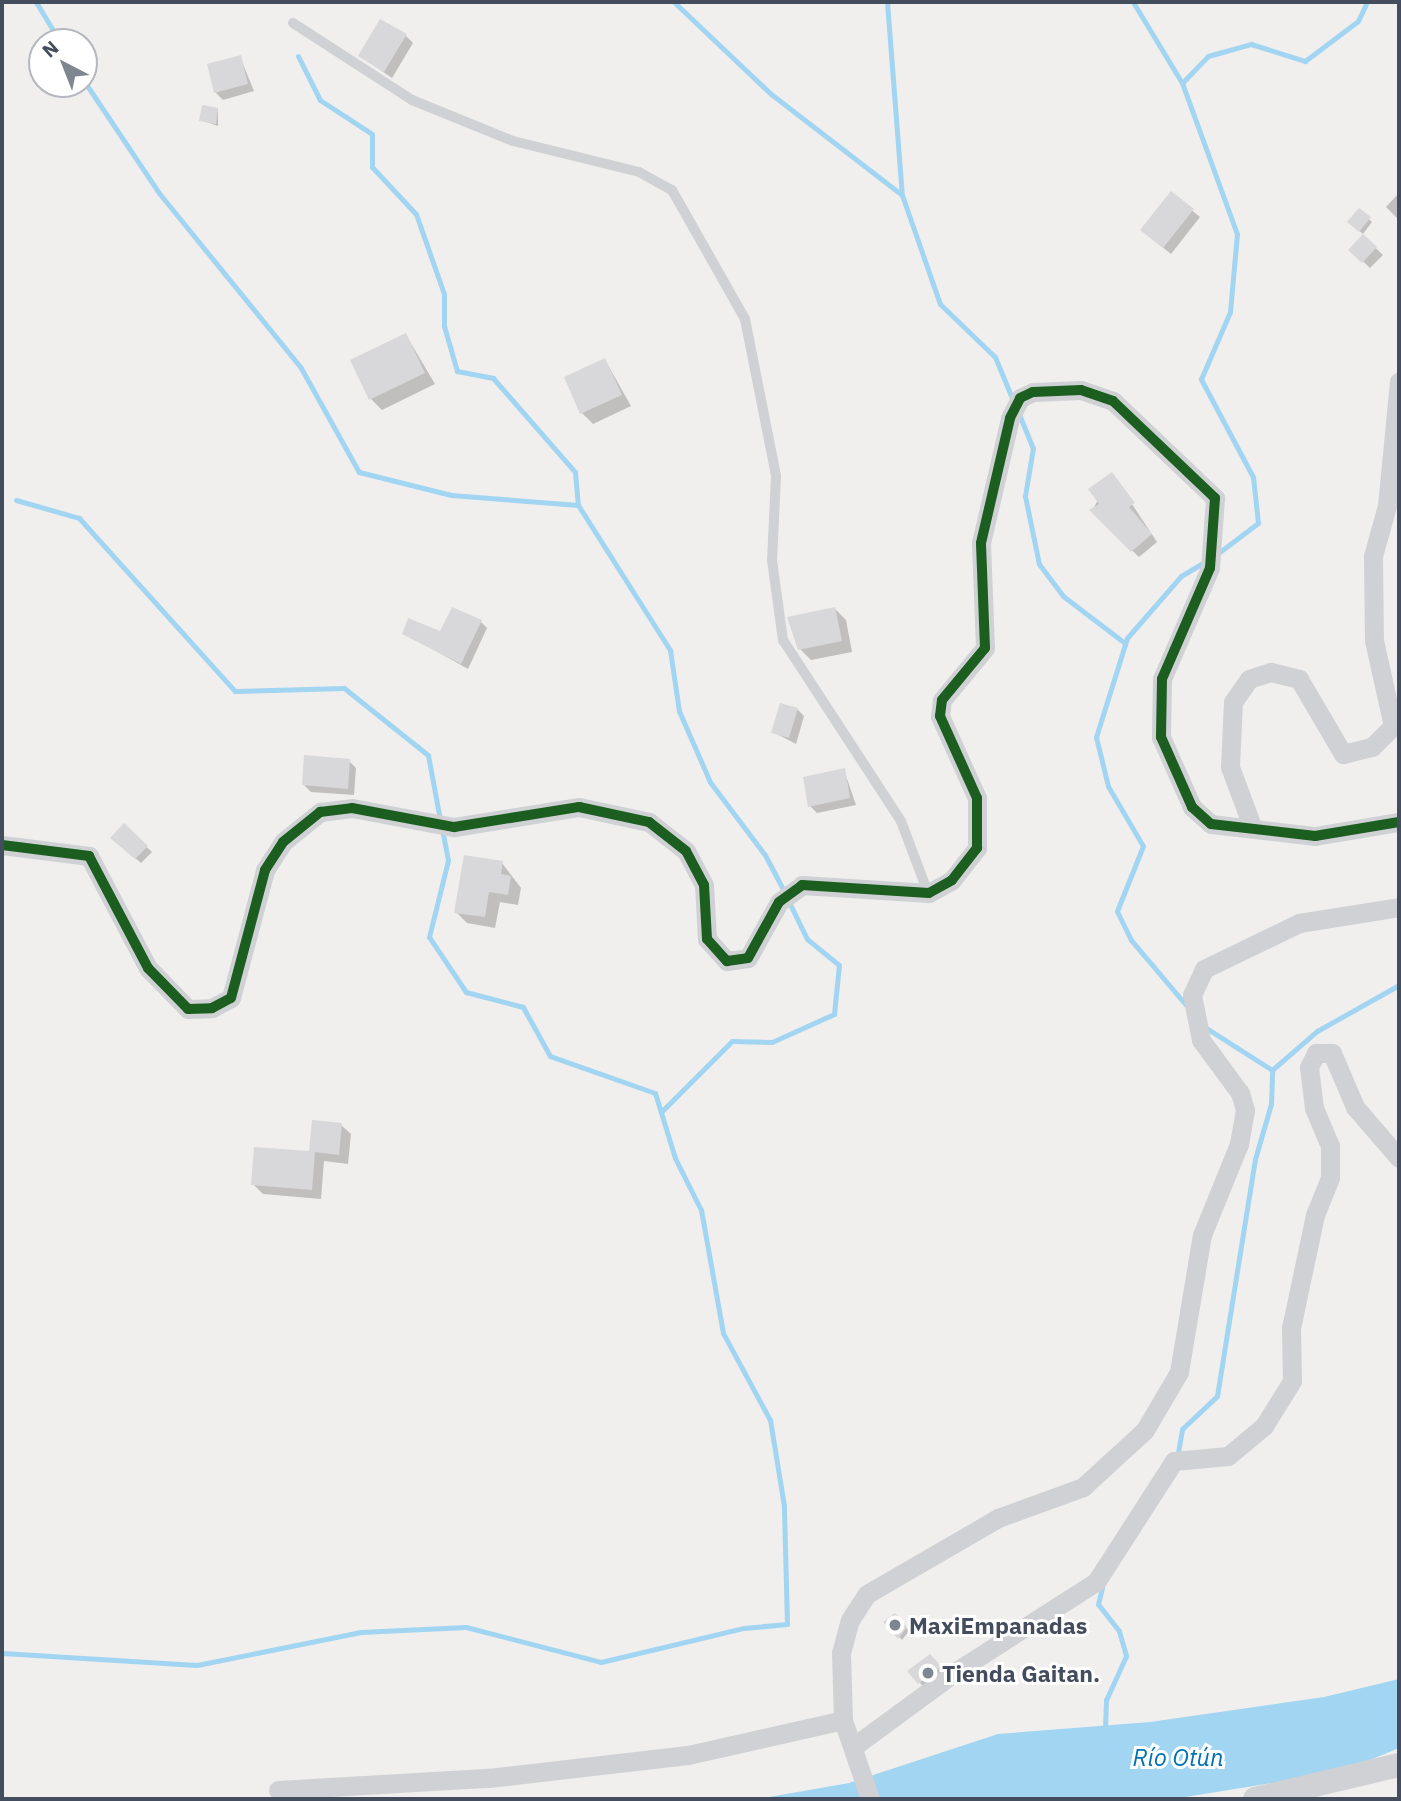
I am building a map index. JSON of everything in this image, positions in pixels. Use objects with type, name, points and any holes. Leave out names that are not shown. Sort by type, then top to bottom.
[{"type":"street","points":[[1252,827],[1230,767],[1233,702],[1249,679],[1272,672],[1299,680],[1343,754],[1371,747],[1393,726],[1374,640],[1373,556],[1387,506],[1399,382]]},
{"type":"street","points":[[2,845],[89,856],[148,968],[188,1009],[212,1008],[231,998],[265,870],[299,825],[320,812],[352,808],[428,827],[454,827],[579,807],[649,822],[686,851],[704,885],[707,939],[727,961],[739,962],[757,948],[779,902],[802,886],[929,893],[952,880],[977,848],[978,798],[940,716],[942,700],[985,648],[981,543],[1010,418],[1020,398],[1081,390],[1114,401],[1214,498],[1210,568],[1167,657],[1161,737],[1192,807],[1211,824],[1315,836],[1399,822]]},
{"type":"street","points":[[870,1799],[843,1720],[841,1653],[850,1620],[867,1594],[998,1518],[1083,1487],[1145,1430],[1179,1372],[1202,1234],[1239,1144],[1245,1110],[1240,1093],[1201,1040],[1194,1003],[1204,968],[1221,957],[1298,923],[1399,907]]},
{"type":"street","points":[[853,1747],[955,1672],[1096,1582],[1182,1460],[1228,1456],[1264,1426],[1293,1381],[1291,1328],[1315,1215],[1330,1178],[1330,1146],[1314,1108],[1309,1068],[1316,1053],[1332,1053],[1355,1107],[1399,1158]]},
{"type":"street","points":[[278,1790],[489,1778],[688,1755],[843,1720]]},
{"type":"street","points":[[1255,1799],[1399,1765]]},
{"type":"lane","points":[[293,23],[412,100],[513,141],[639,172],[672,190],[745,319],[776,476],[772,560],[783,640],[901,821],[929,893]]},
{"type":"water","name":"Río Otún","points":[[1399,1679],[1399,1748],[1341,1772],[1173,1799],[758,1799],[849,1783],[998,1734],[1150,1722],[1324,1697]]},
{"type":"building","points":[[380,19],[407,34],[384,72],[358,56]]},
{"type":"building","points":[[241,55],[248,84],[214,93],[207,64]]},
{"type":"building","points":[[202,105],[218,108],[216,124],[199,121]]},
{"type":"building","points":[[1171,191],[1194,209],[1163,248],[1140,230]]},
{"type":"building","points":[[1359,208],[1371,217],[1359,232],[1347,222]]},
{"type":"building","points":[[1363,234],[1377,247],[1362,263],[1348,250]]},
{"type":"building","points":[[406,333],[425,373],[369,400],[350,360]]},
{"type":"building","points":[[605,358],[622,395],[580,414],[564,377]]},
{"type":"building","points":[[1112,472],[1135,503],[1129,507],[1152,534],[1131,552],[1089,510],[1099,504],[1088,489]]},
{"type":"building","points":[[452,607],[482,620],[461,664],[402,634],[408,618],[440,631]]},
{"type":"building","points":[[835,607],[842,641],[798,650],[787,617]]},
{"type":"building","points":[[780,703],[798,708],[789,738],[771,733]]},
{"type":"building","points":[[304,755],[350,759],[348,789],[302,785]]},
{"type":"building","points":[[845,768],[850,798],[808,807],[803,777]]},
{"type":"building","points":[[124,823],[148,846],[135,859],[110,838]]},
{"type":"building","points":[[464,855],[503,861],[501,874],[511,876],[508,895],[489,892],[485,917],[454,913]]},
{"type":"building","points":[[312,1120],[342,1123],[339,1155],[315,1152],[312,1190],[251,1185],[254,1147],[309,1151]]},
{"type":"building","name":"MaxiEmpanadas","points":[[895,1613],[907,1627],[898,1639],[883,1622]]},
{"type":"building","name":"Tienda Gaitan.","points":[[930,1654],[942,1667],[918,1684],[907,1671]]},
{"type":"waterway","points":[[36,2],[52,28]]},
{"type":"waterway","points":[[674,2],[771,94],[902,195],[940,304],[995,357],[1012,398]]},
{"type":"waterway","points":[[887,2],[902,195]]},
{"type":"waterway","points":[[1133,2],[1182,83]]},
{"type":"waterway","points":[[1217,554],[1258,523],[1253,477],[1201,379],[1230,312],[1237,234],[1182,83],[1208,56],[1251,44],[1305,61],[1358,21],[1367,2]]},
{"type":"waterway","points":[[298,56],[320,100],[372,134],[372,167],[416,214],[444,294],[444,326],[457,371],[493,378],[575,472],[578,505]]},
{"type":"waterway","points":[[95,98],[159,193],[301,368],[359,472],[451,495],[578,505],[670,650],[679,711],[710,782],[765,855],[784,891]]},
{"type":"waterway","points":[[1019,414],[1033,448],[1025,496],[1039,564],[1063,596],[1125,643]]},
{"type":"waterway","points":[[16,500],[79,518],[235,691],[344,688],[428,755],[440,820]]},
{"type":"waterway","points":[[1186,1005],[1131,940],[1117,911],[1143,846],[1108,786],[1096,737],[1127,638],[1181,576],[1206,561]]},
{"type":"waterway","points":[[2,1653],[197,1665],[361,1632],[466,1627],[601,1662],[744,1628],[787,1624],[784,1506],[770,1420],[723,1333],[701,1210],[675,1158],[655,1093],[550,1056],[523,1007],[466,992],[429,937],[448,860],[442,830]]},
{"type":"waterway","points":[[661,1112],[732,1041],[772,1042],[834,1014],[839,965],[807,939],[788,900]]},
{"type":"waterway","points":[[1272,1070],[1317,1031],[1399,985]]},
{"type":"waterway","points":[[1177,1458],[1182,1429],[1217,1396],[1255,1159],[1271,1104],[1272,1070],[1203,1026]]},
{"type":"waterway","points":[[1103,1583],[1098,1604],[1119,1631],[1126,1656],[1106,1700],[1105,1732]]},
{"type":"cycle path","points":[[2,845],[89,856],[148,968],[188,1009],[212,1008],[231,998],[265,870],[283,842],[320,812],[352,808],[454,827],[579,807],[649,822],[686,851],[704,885],[707,939],[727,961],[748,958],[779,902],[802,885],[929,893],[952,880],[977,848],[977,798],[940,716],[942,700],[985,648],[981,543],[1010,418],[1020,398],[1033,392],[1081,390],[1113,401],[1215,498],[1210,568],[1162,679],[1161,737],[1192,807],[1211,824],[1315,836],[1399,822]]},
{"type":"place","name":"MaxiEmpanadas","points":[[895,1625]]},
{"type":"place","name":"Tienda Gaitan.","points":[[928,1673]]}]
